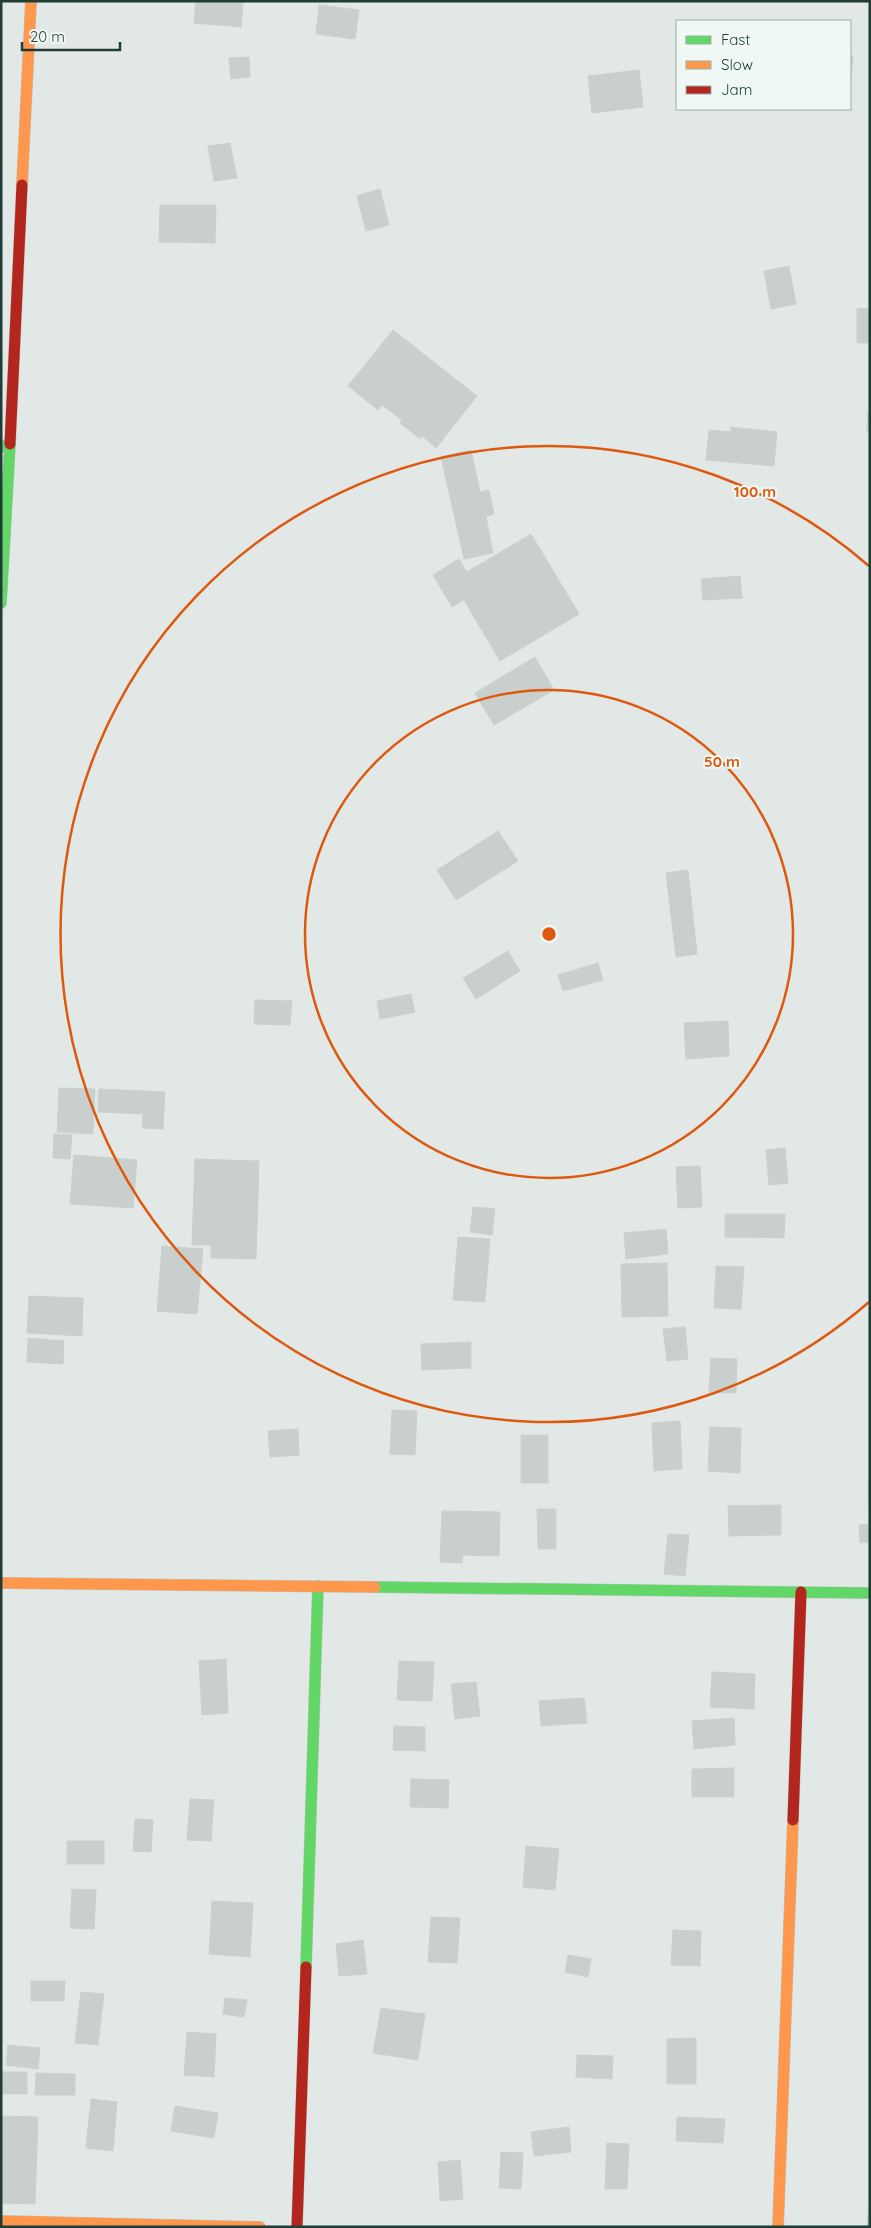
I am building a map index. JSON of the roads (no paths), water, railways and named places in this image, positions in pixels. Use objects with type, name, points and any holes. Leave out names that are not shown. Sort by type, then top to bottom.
[{"type":"main road","points":[[1,603],[6,445],[31,1]]},
{"type":"main road","points":[[1,1583],[870,1593]]},
{"type":"main road","points":[[298,2227],[318,1586]]},
{"type":"main road","points":[[778,2227],[801,1592]]},
{"type":"main road","points":[[1,2220],[260,2227]]}]
